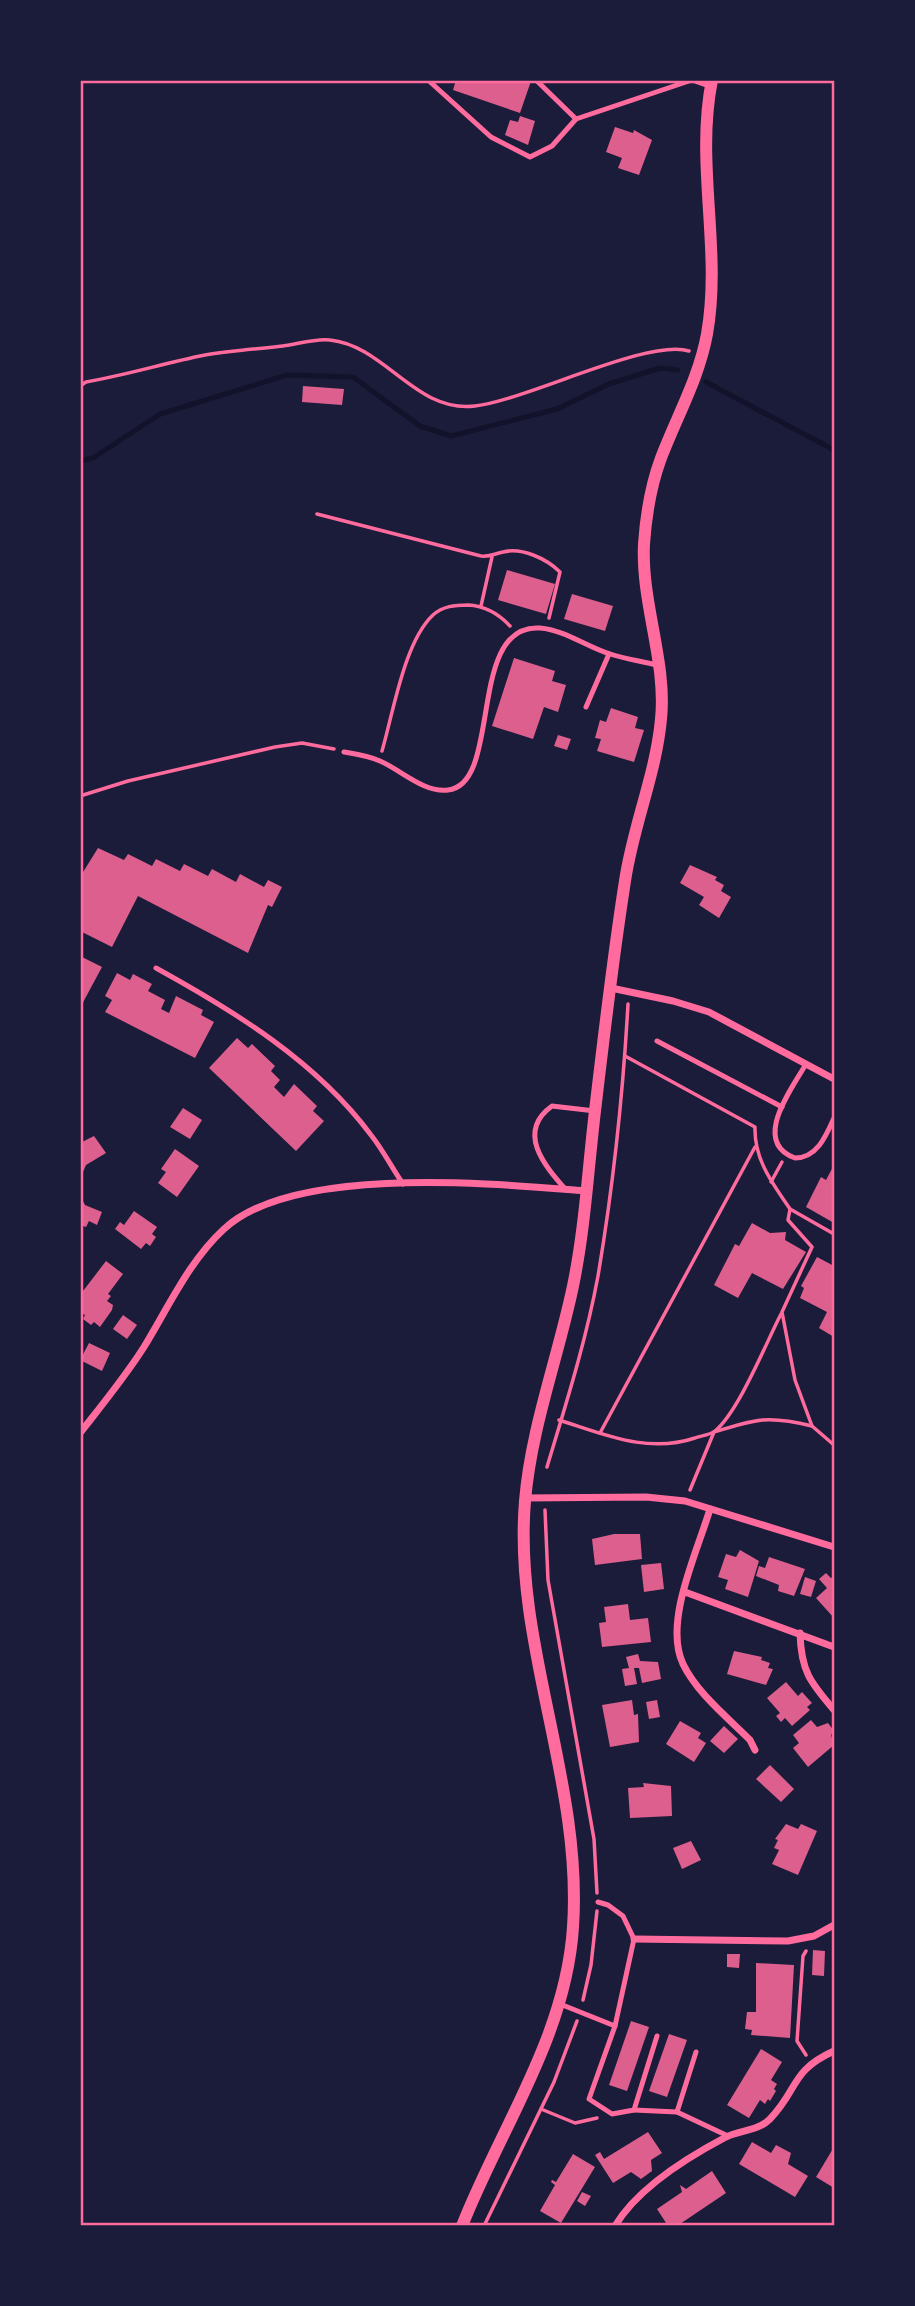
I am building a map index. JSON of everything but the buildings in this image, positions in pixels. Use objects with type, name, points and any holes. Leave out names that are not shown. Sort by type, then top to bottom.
[{"type":"street","points":[[462,2225],[521,2098],[560,2004],[573,1932],[572,1842],[531,1619],[525,1565],[525,1498],[541,1414],[573,1288],[626,874],[662,715],[644,572],[648,512],[662,456],[703,355],[708,328],[711,277],[706,175],[711,83]]},
{"type":"street","points":[[611,988],[709,1012],[835,1079]]},
{"type":"street","points":[[80,1433],[128,1370],[190,1271],[224,1228],[284,1197],[378,1184],[587,1191]]},
{"type":"street","points":[[525,1498],[646,1496],[685,1501],[835,1547]]},
{"type":"street","points":[[710,1508],[676,1628],[682,1662],[694,1682],[750,1740],[755,1750]]},
{"type":"street","points":[[685,1592],[835,1647]]},
{"type":"street","points":[[800,1633],[803,1667],[812,1685],[835,1710]]},
{"type":"street","points":[[634,1939],[789,1941],[814,1936],[835,1925]]},
{"type":"street","points":[[615,2225],[627,2204],[728,2136],[754,2129],[769,2120],[810,2063],[835,2051]]},
{"type":"lane","points":[[428,80],[491,137],[530,156],[552,146],[576,119]]},
{"type":"lane","points":[[536,80],[576,119],[692,80],[711,83]]},
{"type":"lane","points":[[344,752],[379,760],[433,789],[450,791],[461,784],[476,759],[498,654],[509,640],[518,634],[538,628],[609,654],[657,665]]},
{"type":"lane","points":[[586,707],[609,654]]},
{"type":"lane","points":[[156,968],[256,1027],[307,1070],[371,1134],[403,1184]]},
{"type":"lane","points":[[657,1041],[782,1107]]},
{"type":"lane","points":[[806,1064],[782,1107],[774,1129],[774,1139],[786,1155],[795,1158],[810,1156],[835,1118]]},
{"type":"lane","points":[[566,1190],[538,1152],[535,1126],[540,1115],[552,1107],[595,1111]]},
{"type":"lane","points":[[598,1902],[608,1905],[623,1916],[634,1939],[615,2026],[590,2099],[612,2114],[634,2110],[677,2112],[728,2136]]},
{"type":"lane","points":[[560,2004],[615,2026]]},
{"type":"lane","points":[[634,2110],[657,2036]]},
{"type":"lane","points":[[677,2112],[696,2052]]},
{"type":"path","points":[[80,386],[86,382],[204,356],[328,339],[360,346],[420,393],[441,403],[474,406],[540,389],[633,357],[673,349],[703,355]]},
{"type":"path","points":[[317,514],[481,556],[492,556],[503,551],[536,556],[560,572],[546,629]]},
{"type":"path","points":[[481,606],[492,556]]},
{"type":"path","points":[[379,760],[413,645],[423,626],[435,613],[453,605],[481,606],[501,617],[518,634]]},
{"type":"path","points":[[80,796],[128,781],[275,747],[302,743],[321,744],[344,752]]},
{"type":"path","points":[[561,1420],[597,1276],[625,1056],[629,991]]},
{"type":"path","points":[[625,1056],[755,1127],[755,1147],[771,1182],[790,1209],[835,1234]]},
{"type":"path","points":[[600,1433],[755,1147]]},
{"type":"path","points":[[771,1182],[786,1155]]},
{"type":"path","points":[[685,1501],[714,1432],[738,1399],[812,1247],[788,1220],[790,1209]]},
{"type":"path","points":[[782,1312],[794,1380],[812,1426]]},
{"type":"path","points":[[541,1414],[600,1433],[651,1445],[678,1444],[756,1419],[778,1418],[812,1426],[834,1443]]},
{"type":"path","points":[[810,2063],[797,2041],[803,1956],[814,1936]]},
{"type":"path","points":[[521,2098],[575,2123],[612,2114]]},
{"type":"waterway","points":[[80,461],[93,458],[160,414],[287,375],[353,377],[420,426],[451,436],[557,409],[609,384],[660,368],[678,370]]},
{"type":"waterway","points":[[706,382],[834,450]]}]
